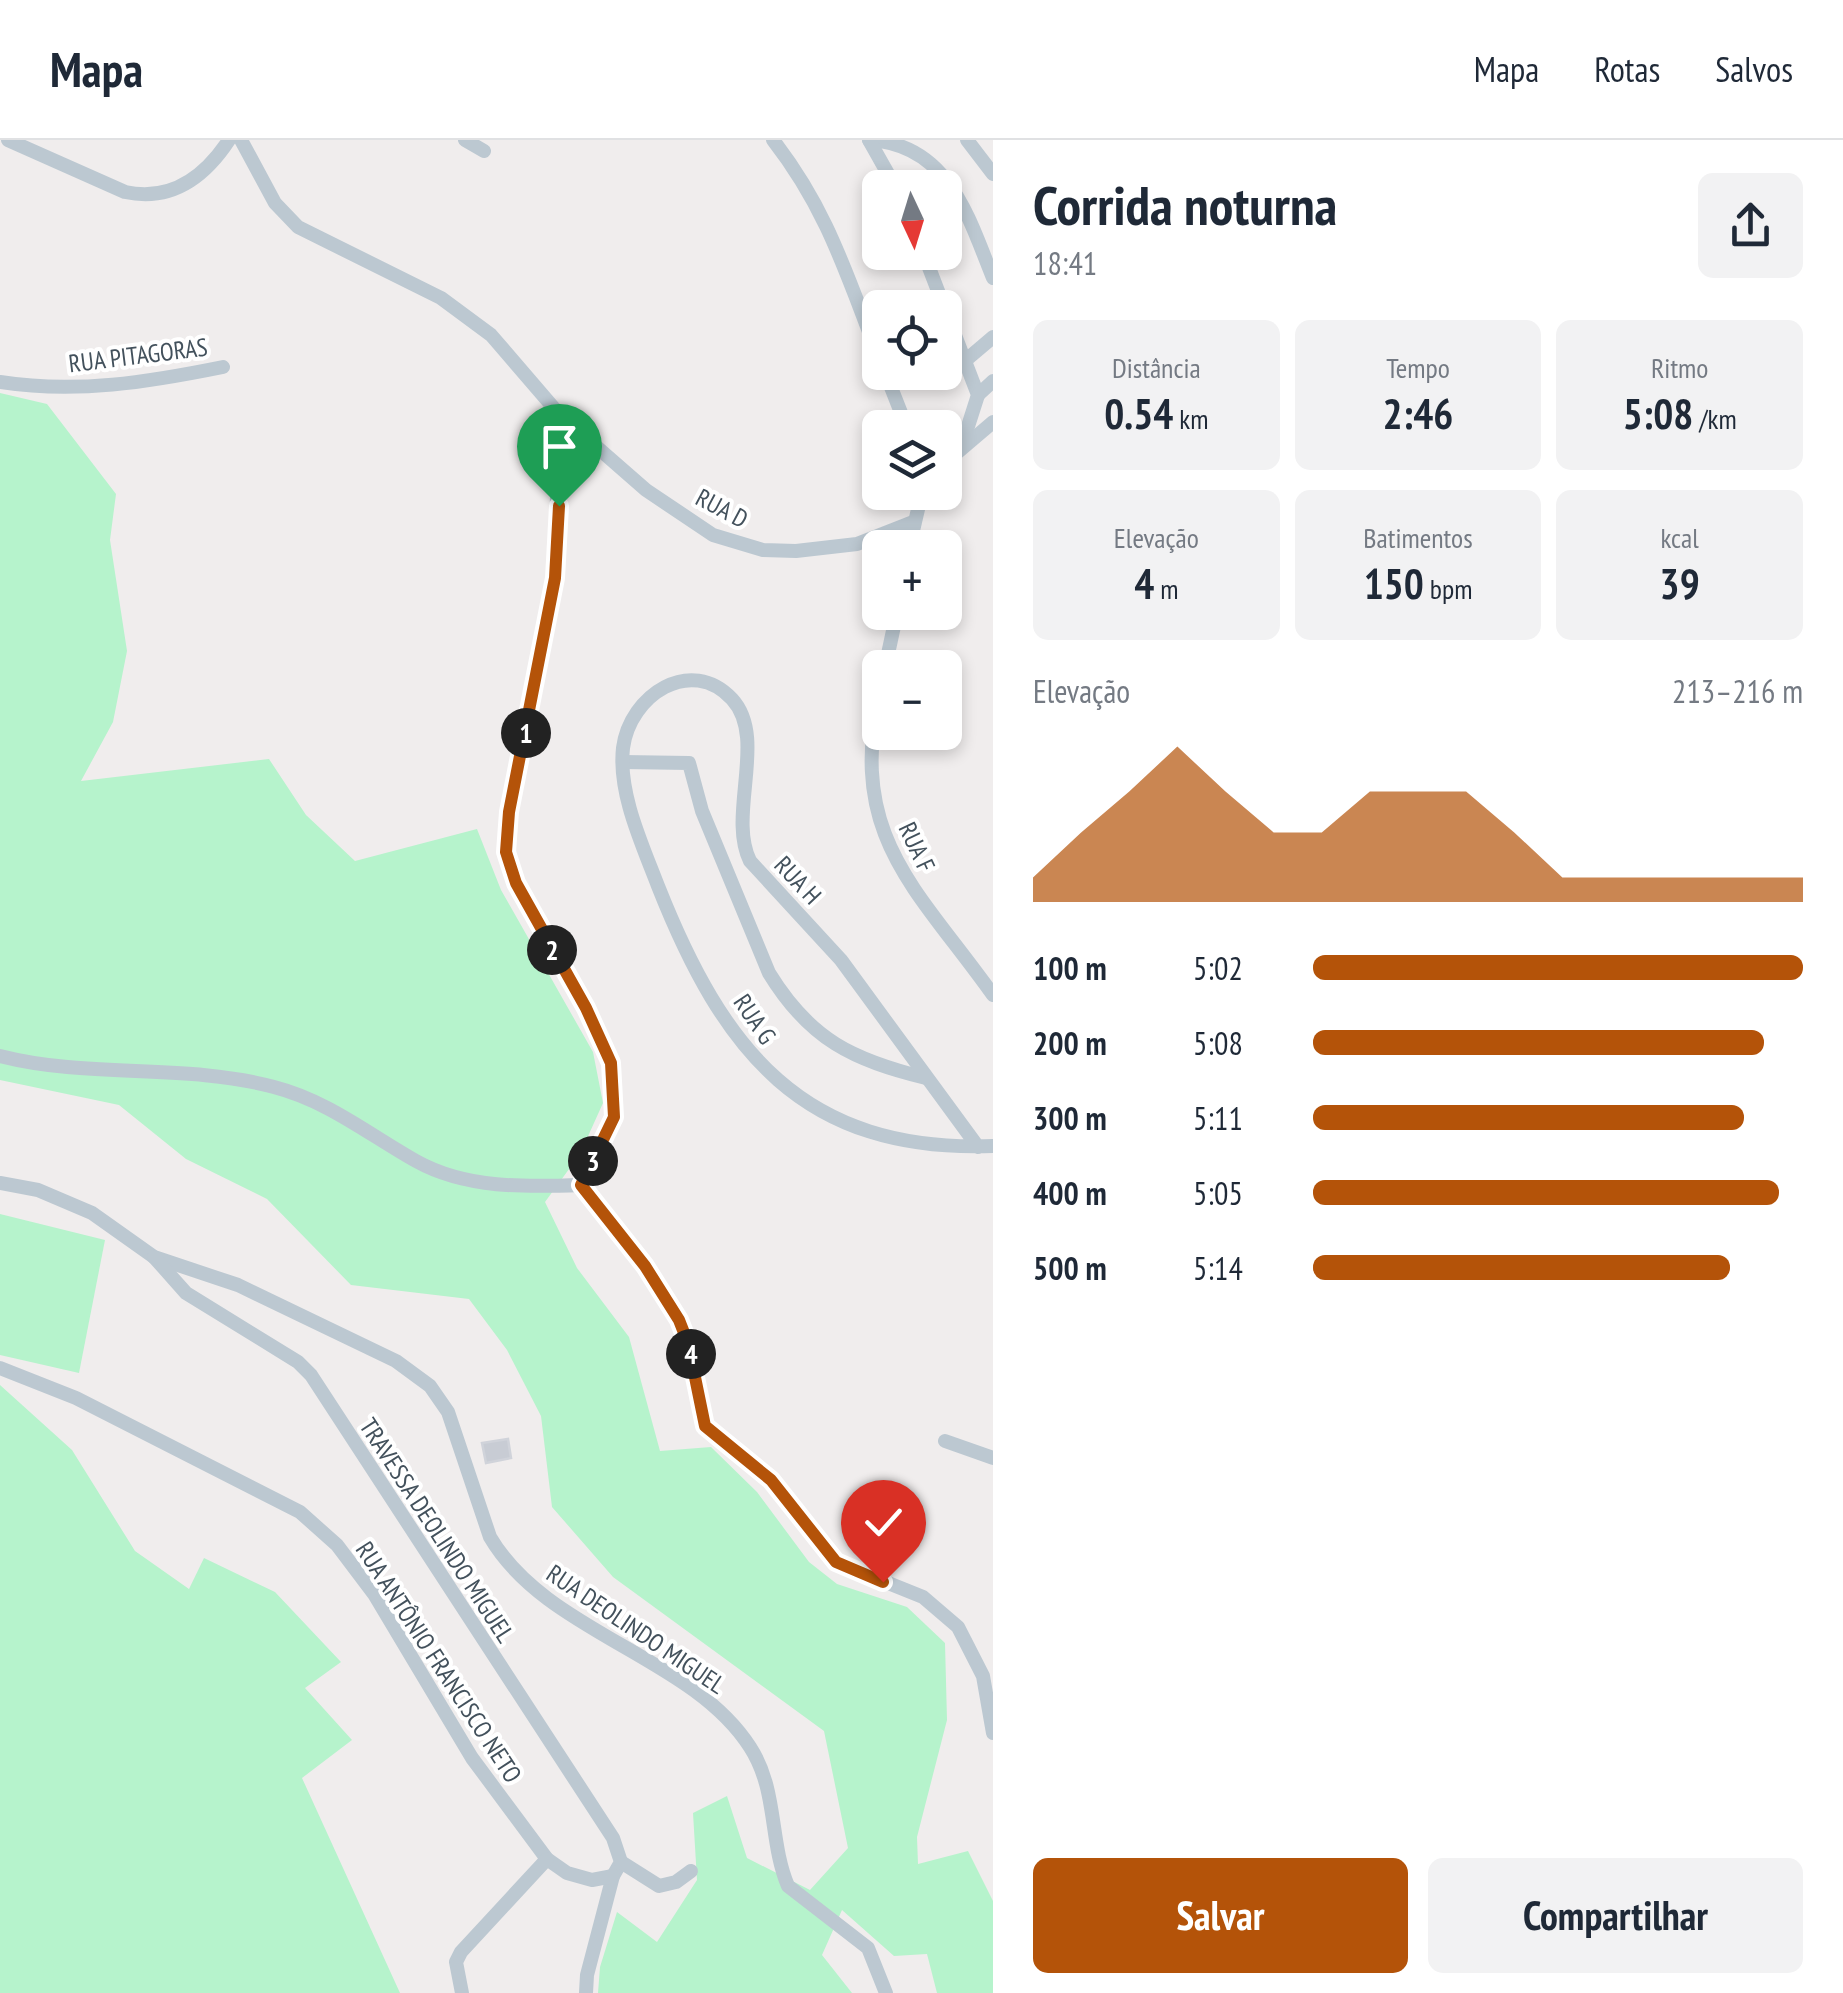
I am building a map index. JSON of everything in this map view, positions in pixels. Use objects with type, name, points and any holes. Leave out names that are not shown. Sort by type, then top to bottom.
[{"type":"street","points":[[8,140],[125,192],[144,196],[162,196],[185,186],[229,140]]},
{"type":"street","name":"RUA D","points":[[241,140],[275,203],[298,227],[441,298],[491,335],[545,400],[646,490],[713,534],[741,546],[796,551],[856,544],[913,522]]},
{"type":"street","points":[[466,140],[484,151]]},
{"type":"street","points":[[772,140],[807,184],[834,236],[862,311]]},
{"type":"street","points":[[869,140],[886,170]]},
{"type":"street","points":[[869,140],[895,142],[920,154],[956,188],[993,278]]},
{"type":"street","points":[[967,140],[993,174]]},
{"type":"street","points":[[930,270],[978,396]]},
{"type":"street","points":[[966,360],[993,337]]},
{"type":"street","name":"RUA PITAGORAS","points":[[0,382],[41,388],[94,388],[224,367]]},
{"type":"street","points":[[962,445],[978,396],[993,381]]},
{"type":"street","points":[[559,414],[555,578],[509,812],[506,852],[516,883],[586,1008],[611,1063],[614,1117],[581,1185]]},
{"type":"street","points":[[962,445],[993,422]]},
{"type":"street","points":[[912,530],[917,510]]},
{"type":"street","name":"RUA H","points":[[623,762],[636,707],[652,692],[668,685],[710,684],[732,699],[745,721],[743,840],[750,861],[841,960],[926,1078],[985,1146]]},
{"type":"street","name":"RUA F","points":[[875,750],[872,780],[886,841],[905,881],[993,995]]},
{"type":"street","points":[[623,762],[689,762],[716,846],[769,973],[783,996],[844,1052],[926,1078]]},
{"type":"street","name":"RUA G","points":[[623,762],[633,816],[676,931],[756,1061],[791,1094],[832,1117],[878,1134],[985,1146]]},
{"type":"street","points":[[0,1056],[59,1066],[223,1075],[278,1087],[338,1110],[419,1163],[468,1180],[522,1187],[581,1185]]},
{"type":"street","name":"RUA DEOLINDO MIGUEL","points":[[0,1184],[38,1190],[92,1213],[154,1257],[238,1284],[396,1361],[430,1386],[448,1412],[490,1537],[501,1556],[540,1592],[721,1714],[749,1744],[773,1804],[788,1886],[868,1948],[886,1993]]},
{"type":"street","points":[[581,1185],[645,1266],[679,1320],[688,1343],[705,1426],[771,1480],[836,1562],[923,1598],[958,1627],[982,1676],[993,1733]]},
{"type":"street","name":"TRAVESSA DEOLINDO MIGUEL","points":[[154,1257],[186,1293],[298,1362],[312,1376],[613,1838],[617,1869]]},
{"type":"street","name":"RUA ANTÔNIO FRANCISCO NETO","points":[[0,1368],[76,1398],[300,1512],[337,1545],[374,1594],[472,1758],[547,1859],[567,1873],[592,1880],[617,1869]]},
{"type":"street","points":[[945,1440],[993,1458]]},
{"type":"street","points":[[462,1993],[456,1962],[460,1952],[547,1859]]},
{"type":"street","points":[[586,1993],[586,1975],[617,1869],[659,1886],[676,1882],[691,1871]]},
{"type":"green space","points":[[0,393],[47,404],[116,494],[110,540],[127,651],[113,722],[81,781],[269,759],[306,815],[355,861],[477,829],[501,890],[593,1052],[603,1103],[580,1154],[545,1202],[577,1268],[629,1337],[660,1451],[711,1447],[757,1492],[809,1562],[837,1584],[907,1607],[945,1643],[947,1720],[917,1837],[918,1864],[968,1851],[993,1901],[993,1993],[937,1993],[927,1954],[894,1956],[842,1910],[822,1955],[852,1993],[598,1993],[600,1967],[617,1912],[657,1942],[697,1880],[693,1813],[727,1796],[747,1858],[810,1890],[848,1848],[824,1731],[613,1577],[552,1507],[541,1416],[507,1350],[469,1299],[351,1285],[267,1199],[186,1159],[119,1105],[0,1080]]},
{"type":"green space","points":[[0,1214],[105,1240],[79,1373],[0,1355]]},
{"type":"green space","points":[[0,1385],[72,1450],[135,1551],[189,1589],[204,1558],[275,1592],[341,1662],[305,1688],[352,1740],[302,1778],[400,1993],[0,1993]]},
{"type":"building","points":[[508,1439],[511,1458],[486,1463],[482,1443]]},
{"type":"route","points":[[559,506],[555,578],[509,812],[506,852],[516,883],[586,1008],[611,1063],[616,1092],[614,1117],[581,1185],[645,1266],[679,1320],[688,1343],[705,1426],[771,1480],[836,1562],[883,1582]]}]
